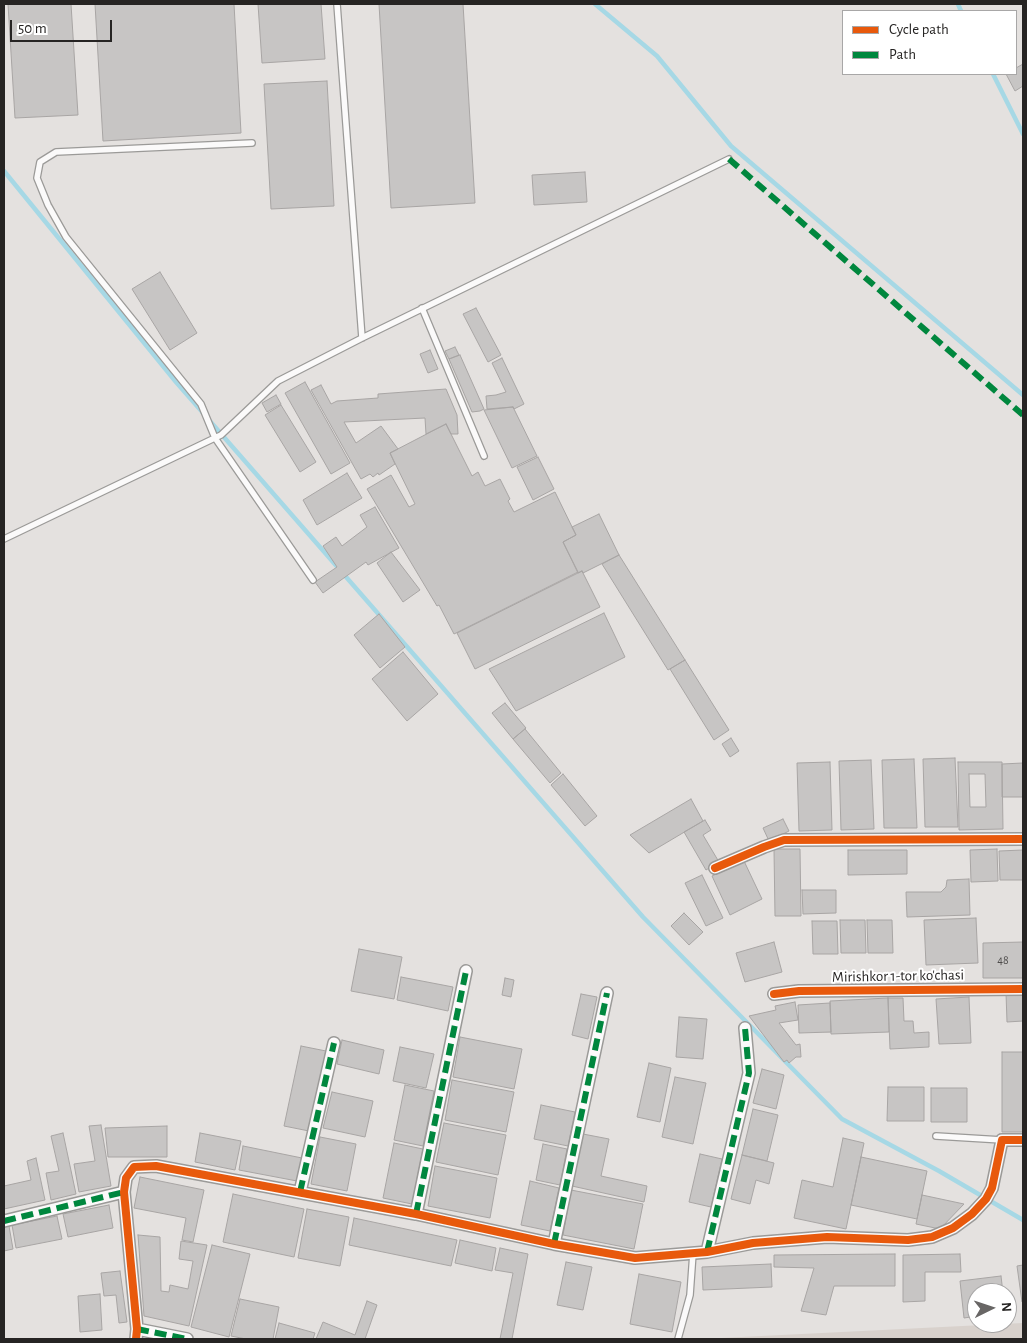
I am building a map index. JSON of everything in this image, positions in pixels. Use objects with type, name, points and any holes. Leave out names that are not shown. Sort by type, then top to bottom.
[{"type":"street","points":[[715,868],[784,840],[1023,839]]},
{"type":"street","points":[[416,1214],[466,971]]},
{"type":"street","name":"Mirishkor 1-tor ko'chasi","points":[[774,994],[799,991],[1023,989]]},
{"type":"street","points":[[554,1244],[607,993]]},
{"type":"street","points":[[707,1252],[749,1073],[745,1028]]},
{"type":"street","points":[[300,1192],[334,1043]]},
{"type":"street","points":[[187,1339],[136,1334],[124,1192],[126,1178],[134,1167],[151,1166],[300,1192],[416,1214],[554,1244],[635,1258],[707,1252],[753,1243],[827,1237],[908,1240],[932,1237],[953,1228],[972,1214],[986,1199],[992,1188],[1002,1140],[1023,1140]]},
{"type":"street","points":[[4,1221],[124,1192]]},
{"type":"lane","points":[[337,4],[362,338]]},
{"type":"lane","points":[[252,143],[56,152],[40,162],[37,178],[48,206],[66,237],[200,404],[214,438],[314,580]]},
{"type":"lane","points":[[4,538],[221,435],[278,382],[362,338],[729,159]]},
{"type":"lane","points":[[422,308],[484,456]]},
{"type":"lane","points":[[936,1136],[1002,1140]]},
{"type":"lane","points":[[678,1339],[690,1295],[693,1253]]},
{"type":"shaded area","points":[[1017,1323],[1023,1323],[1023,1339],[701,1339],[967,1326],[967,1333],[1017,1333]]},
{"type":"building","points":[[8,4],[71,4],[78,115],[15,118]]},
{"type":"building","points":[[95,4],[234,4],[241,133],[103,141]]},
{"type":"building","points":[[258,4],[321,4],[325,59],[262,63]]},
{"type":"building","points":[[379,4],[463,4],[475,203],[391,208]]},
{"type":"building","points":[[1023,64],[1023,86],[1015,91],[1007,75],[1017,75],[1017,67]]},
{"type":"building","points":[[327,81],[334,206],[271,209],[264,84]]},
{"type":"building","points":[[585,172],[587,202],[534,205],[532,175]]},
{"type":"building","points":[[160,272],[197,333],[170,350],[132,289]]},
{"type":"building","points":[[476,308],[501,355],[488,362],[463,314]]},
{"type":"building","points":[[455,347],[459,355],[449,359],[445,351]]},
{"type":"building","points":[[430,350],[438,369],[428,373],[420,354]]},
{"type":"building","points":[[460,355],[484,409],[480,411],[472,412],[449,359]]},
{"type":"building","points":[[502,358],[524,404],[514,409],[513,407],[487,409],[486,396],[506,392],[492,363]]},
{"type":"building","points":[[305,382],[350,463],[331,474],[285,393]]},
{"type":"building","points":[[321,385],[331,404],[337,401],[378,398],[378,394],[446,389],[457,415],[458,434],[451,434],[446,424],[426,434],[425,418],[344,422],[356,443],[381,426],[398,449],[390,453],[395,464],[379,475],[378,473],[373,477],[370,474],[361,479],[311,390]]},
{"type":"building","points":[[276,395],[281,404],[267,412],[262,403]]},
{"type":"building","points":[[281,405],[316,462],[300,472],[265,415]]},
{"type":"building","points":[[513,407],[537,456],[512,468],[484,410]]},
{"type":"building","points":[[446,424],[472,476],[478,472],[485,486],[500,479],[514,512],[555,492],[576,535],[563,542],[578,572],[454,634],[439,605],[437,606],[367,489],[391,475],[409,507],[415,504],[390,453]]},
{"type":"building","points":[[538,457],[554,489],[533,500],[517,467]]},
{"type":"building","points":[[347,473],[362,498],[317,525],[303,500]]},
{"type":"building","points":[[375,507],[399,548],[368,565],[366,562],[323,593],[315,582],[337,567],[323,546],[336,537],[342,546],[367,527],[360,515]]},
{"type":"building","points":[[599,514],[619,555],[583,573],[582,571],[578,573],[563,542],[576,535],[572,527]]},
{"type":"building","points":[[391,552],[420,590],[403,602],[377,563]]},
{"type":"building","points":[[619,555],[685,660],[668,670],[602,564]]},
{"type":"building","points":[[582,571],[600,607],[475,669],[457,633]]},
{"type":"building","points":[[604,613],[625,657],[516,711],[489,669]]},
{"type":"building","points":[[379,614],[405,647],[380,668],[354,635]]},
{"type":"building","points":[[403,652],[438,694],[407,721],[372,679]]},
{"type":"building","points":[[685,660],[729,730],[714,740],[670,669]]},
{"type":"building","points":[[505,703],[526,728],[513,739],[492,713]]},
{"type":"building","points":[[525,729],[561,773],[550,783],[513,739]]},
{"type":"building","points":[[731,738],[739,751],[730,757],[722,744]]},
{"type":"building","points":[[955,758],[958,827],[925,827],[923,759]]},
{"type":"building","points":[[914,759],[917,828],[884,828],[882,760]]},
{"type":"building","points":[[871,760],[874,829],[841,830],[839,761]]},
{"type":"building","points":[[830,762],[832,830],[799,831],[797,763]]},
{"type":"building","points":[[958,762],[1002,762],[1003,829],[959,830]],"holes":[[[969,774],[985,774],[986,807],[970,807]]]},
{"type":"building","points":[[1023,763],[1023,797],[1002,797],[1002,764]]},
{"type":"building","points":[[563,774],[597,816],[585,826],[551,785]]},
{"type":"building","points":[[691,799],[703,821],[649,853],[630,835]]},
{"type":"building","points":[[783,819],[789,831],[769,841],[763,828]]},
{"type":"building","points":[[705,820],[711,830],[703,835],[719,862],[706,870],[684,832]]},
{"type":"building","points":[[774,849],[800,849],[801,916],[775,916]]},
{"type":"building","points":[[997,849],[998,881],[971,882],[970,850]]},
{"type":"building","points":[[848,850],[907,850],[907,874],[848,875]]},
{"type":"building","points":[[1023,850],[1023,880],[1000,880],[999,851]]},
{"type":"building","points":[[744,861],[762,899],[730,915],[712,876]]},
{"type":"building","points":[[702,875],[723,918],[706,926],[685,883]]},
{"type":"building","points":[[969,879],[970,915],[907,917],[906,892],[941,892],[946,887],[947,880]]},
{"type":"building","points":[[802,890],[836,890],[836,913],[803,914]]},
{"type":"building","points":[[684,913],[703,932],[689,945],[671,926]]},
{"type":"building","points":[[976,918],[978,963],[926,965],[924,920]]},
{"type":"building","points":[[840,920],[865,920],[866,953],[841,953]]},
{"type":"building","points":[[867,920],[892,920],[893,953],[868,953]]},
{"type":"building","points":[[812,921],[837,921],[838,954],[813,954]]},
{"type":"building","points":[[774,942],[782,972],[745,982],[736,953]]},
{"type":"building","points":[[1023,942],[1023,978],[983,978],[983,943]]},
{"type":"building","points":[[359,949],[402,957],[394,999],[351,991]]},
{"type":"building","points":[[401,977],[453,987],[448,1011],[397,1000]]},
{"type":"building","points":[[505,978],[514,980],[511,997],[502,995]]},
{"type":"building","points":[[1023,992],[1023,1021],[1007,1022],[1006,993]]},
{"type":"building","points":[[581,994],[597,997],[588,1039],[572,1035]]},
{"type":"building","points":[[969,997],[971,1043],[939,1044],[936,999]]},
{"type":"building","points":[[888,998],[889,1032],[831,1034],[830,1001]]},
{"type":"building","points":[[888,998],[903,998],[904,1021],[913,1021],[914,1033],[929,1032],[929,1047],[890,1049]]},
{"type":"building","points":[[795,1002],[798,1020],[779,1023],[796,1045],[800,1044],[801,1057],[796,1057],[789,1063],[787,1060],[784,1062],[749,1016],[776,1010],[775,1006]]},
{"type":"building","points":[[830,1003],[831,1032],[799,1033],[798,1005]]},
{"type":"building","points":[[679,1017],[707,1019],[703,1059],[676,1057]]},
{"type":"building","points":[[460,1037],[522,1049],[514,1089],[453,1077]]},
{"type":"building","points":[[342,1040],[384,1050],[379,1074],[337,1064]]},
{"type":"building","points":[[301,1046],[326,1051],[309,1131],[284,1126]]},
{"type":"building","points":[[400,1047],[434,1054],[426,1088],[393,1081]]},
{"type":"building","points":[[1002,1052],[1023,1052],[1023,1132],[1002,1132]]},
{"type":"building","points":[[649,1063],[671,1068],[660,1122],[637,1117]]},
{"type":"building","points":[[762,1069],[784,1075],[776,1109],[753,1103]]},
{"type":"building","points":[[675,1077],[706,1083],[693,1144],[662,1137]]},
{"type":"building","points":[[452,1080],[514,1092],[506,1132],[445,1120]]},
{"type":"building","points":[[405,1085],[434,1091],[423,1146],[394,1140]]},
{"type":"building","points":[[888,1087],[924,1087],[924,1121],[887,1121]]},
{"type":"building","points":[[931,1088],[967,1088],[967,1122],[931,1122]]},
{"type":"building","points":[[332,1092],[373,1101],[365,1137],[323,1128]]},
{"type":"building","points":[[541,1105],[575,1112],[568,1146],[534,1139]]},
{"type":"building","points":[[753,1109],[778,1115],[767,1161],[742,1155]]},
{"type":"building","points":[[444,1123],[506,1135],[498,1175],[436,1162]]},
{"type":"building","points":[[101,1125],[111,1186],[79,1192],[74,1164],[95,1161],[89,1126]]},
{"type":"building","points":[[167,1126],[167,1157],[108,1157],[105,1128]]},
{"type":"building","points":[[63,1133],[76,1194],[51,1200],[46,1173],[59,1171],[51,1136]]},
{"type":"building","points":[[200,1133],[241,1141],[235,1170],[195,1162]]},
{"type":"building","points":[[583,1134],[609,1139],[601,1176],[647,1186],[644,1202],[572,1186]]},
{"type":"building","points":[[320,1137],[356,1144],[347,1191],[311,1184]]},
{"type":"building","points":[[843,1138],[864,1143],[846,1229],[794,1218],[802,1180],[833,1187]]},
{"type":"building","points":[[394,1143],[423,1149],[412,1204],[383,1198]]},
{"type":"building","points":[[543,1144],[567,1149],[560,1185],[536,1180]]},
{"type":"building","points":[[243,1146],[302,1158],[297,1181],[239,1170]]},
{"type":"building","points":[[700,1154],[722,1159],[711,1207],[689,1202]]},
{"type":"building","points":[[742,1155],[774,1163],[769,1184],[756,1180],[750,1204],[731,1199]]},
{"type":"building","points":[[861,1157],[927,1171],[917,1219],[851,1205]]},
{"type":"building","points":[[36,1158],[45,1200],[4,1209],[4,1186],[31,1180],[27,1161]]},
{"type":"building","points":[[435,1166],[497,1178],[490,1218],[428,1206]]},
{"type":"building","points":[[140,1177],[204,1190],[193,1242],[182,1240],[186,1218],[134,1208]]},
{"type":"building","points":[[530,1181],[559,1188],[550,1231],[521,1225]]},
{"type":"building","points":[[571,1190],[643,1204],[634,1249],[563,1235]]},
{"type":"building","points":[[233,1194],[304,1209],[294,1257],[223,1242]]},
{"type":"building","points":[[922,1195],[964,1204],[940,1229],[916,1224]]},
{"type":"building","points":[[109,1205],[113,1228],[68,1237],[63,1214]]},
{"type":"building","points":[[307,1209],[349,1217],[340,1266],[298,1258]]},
{"type":"building","points":[[57,1216],[62,1239],[16,1248],[12,1225]]},
{"type":"building","points":[[354,1218],[457,1240],[451,1266],[349,1245]]},
{"type":"building","points":[[9,1226],[13,1249],[4,1251],[4,1227]]},
{"type":"building","points":[[138,1235],[160,1237],[161,1291],[169,1292],[170,1285],[188,1289],[193,1261],[179,1259],[181,1241],[207,1245],[189,1326],[144,1316]]},
{"type":"building","points":[[460,1240],[496,1248],[492,1271],[455,1263]]},
{"type":"building","points":[[212,1245],[250,1254],[229,1337],[191,1327]]},
{"type":"building","points":[[500,1248],[528,1254],[512,1339],[500,1339],[513,1273],[495,1270]]},
{"type":"building","points":[[895,1254],[895,1286],[834,1286],[826,1315],[801,1311],[814,1268],[774,1267],[774,1255]]},
{"type":"building","points":[[960,1254],[961,1272],[925,1272],[925,1301],[903,1302],[903,1255]]},
{"type":"building","points":[[566,1262],[592,1267],[583,1310],[557,1305]]},
{"type":"building","points":[[771,1264],[772,1287],[703,1290],[702,1267]]},
{"type":"building","points":[[1023,1265],[1023,1302],[1022,1302],[1017,1266]]},
{"type":"building","points":[[120,1271],[127,1322],[119,1323],[116,1295],[104,1296],[101,1273]]},
{"type":"building","points":[[639,1274],[681,1282],[672,1332],[630,1324]]},
{"type":"building","points":[[1001,1276],[1002,1283],[967,1283],[967,1318],[964,1318],[960,1281]]},
{"type":"building","points":[[100,1294],[102,1330],[80,1332],[78,1296]]},
{"type":"building","points":[[240,1299],[279,1307],[273,1339],[246,1339],[231,1336]]},
{"type":"building","points":[[367,1301],[377,1305],[365,1339],[316,1339],[323,1322],[355,1335]]},
{"type":"building","points":[[279,1323],[315,1333],[313,1339],[275,1339]]},
{"type":"waterway","points":[[595,4],[657,56],[731,146],[1023,395]]},
{"type":"waterway","points":[[958,4],[961,10]]},
{"type":"waterway","points":[[994,75],[1023,134]]},
{"type":"waterway","points":[[4,171],[204,414]]},
{"type":"waterway","points":[[209,420],[643,917],[842,1119],[939,1171],[1023,1220]]},
{"type":"marked path","points":[[729,159],[1023,415]]},
{"type":"marked path","points":[[416,1214],[466,971]]},
{"type":"marked path","points":[[554,1244],[607,993]]},
{"type":"marked path","points":[[707,1252],[749,1073],[745,1028]]},
{"type":"marked path","points":[[300,1192],[334,1043]]},
{"type":"marked path","points":[[4,1221],[124,1192]]},
{"type":"marked path","points":[[137,1329],[187,1339]]},
{"type":"cycle path","points":[[715,868],[784,840],[1023,839]]},
{"type":"cycle path","points":[[774,994],[799,991],[1023,989]]},
{"type":"cycle path","points":[[136,1339],[137,1329],[124,1192],[126,1178],[134,1167],[156,1166],[416,1214],[554,1244],[635,1258],[707,1252],[753,1243],[827,1237],[908,1240],[932,1237],[953,1228],[972,1214],[986,1199],[992,1188],[1002,1140],[1023,1140]]}]
